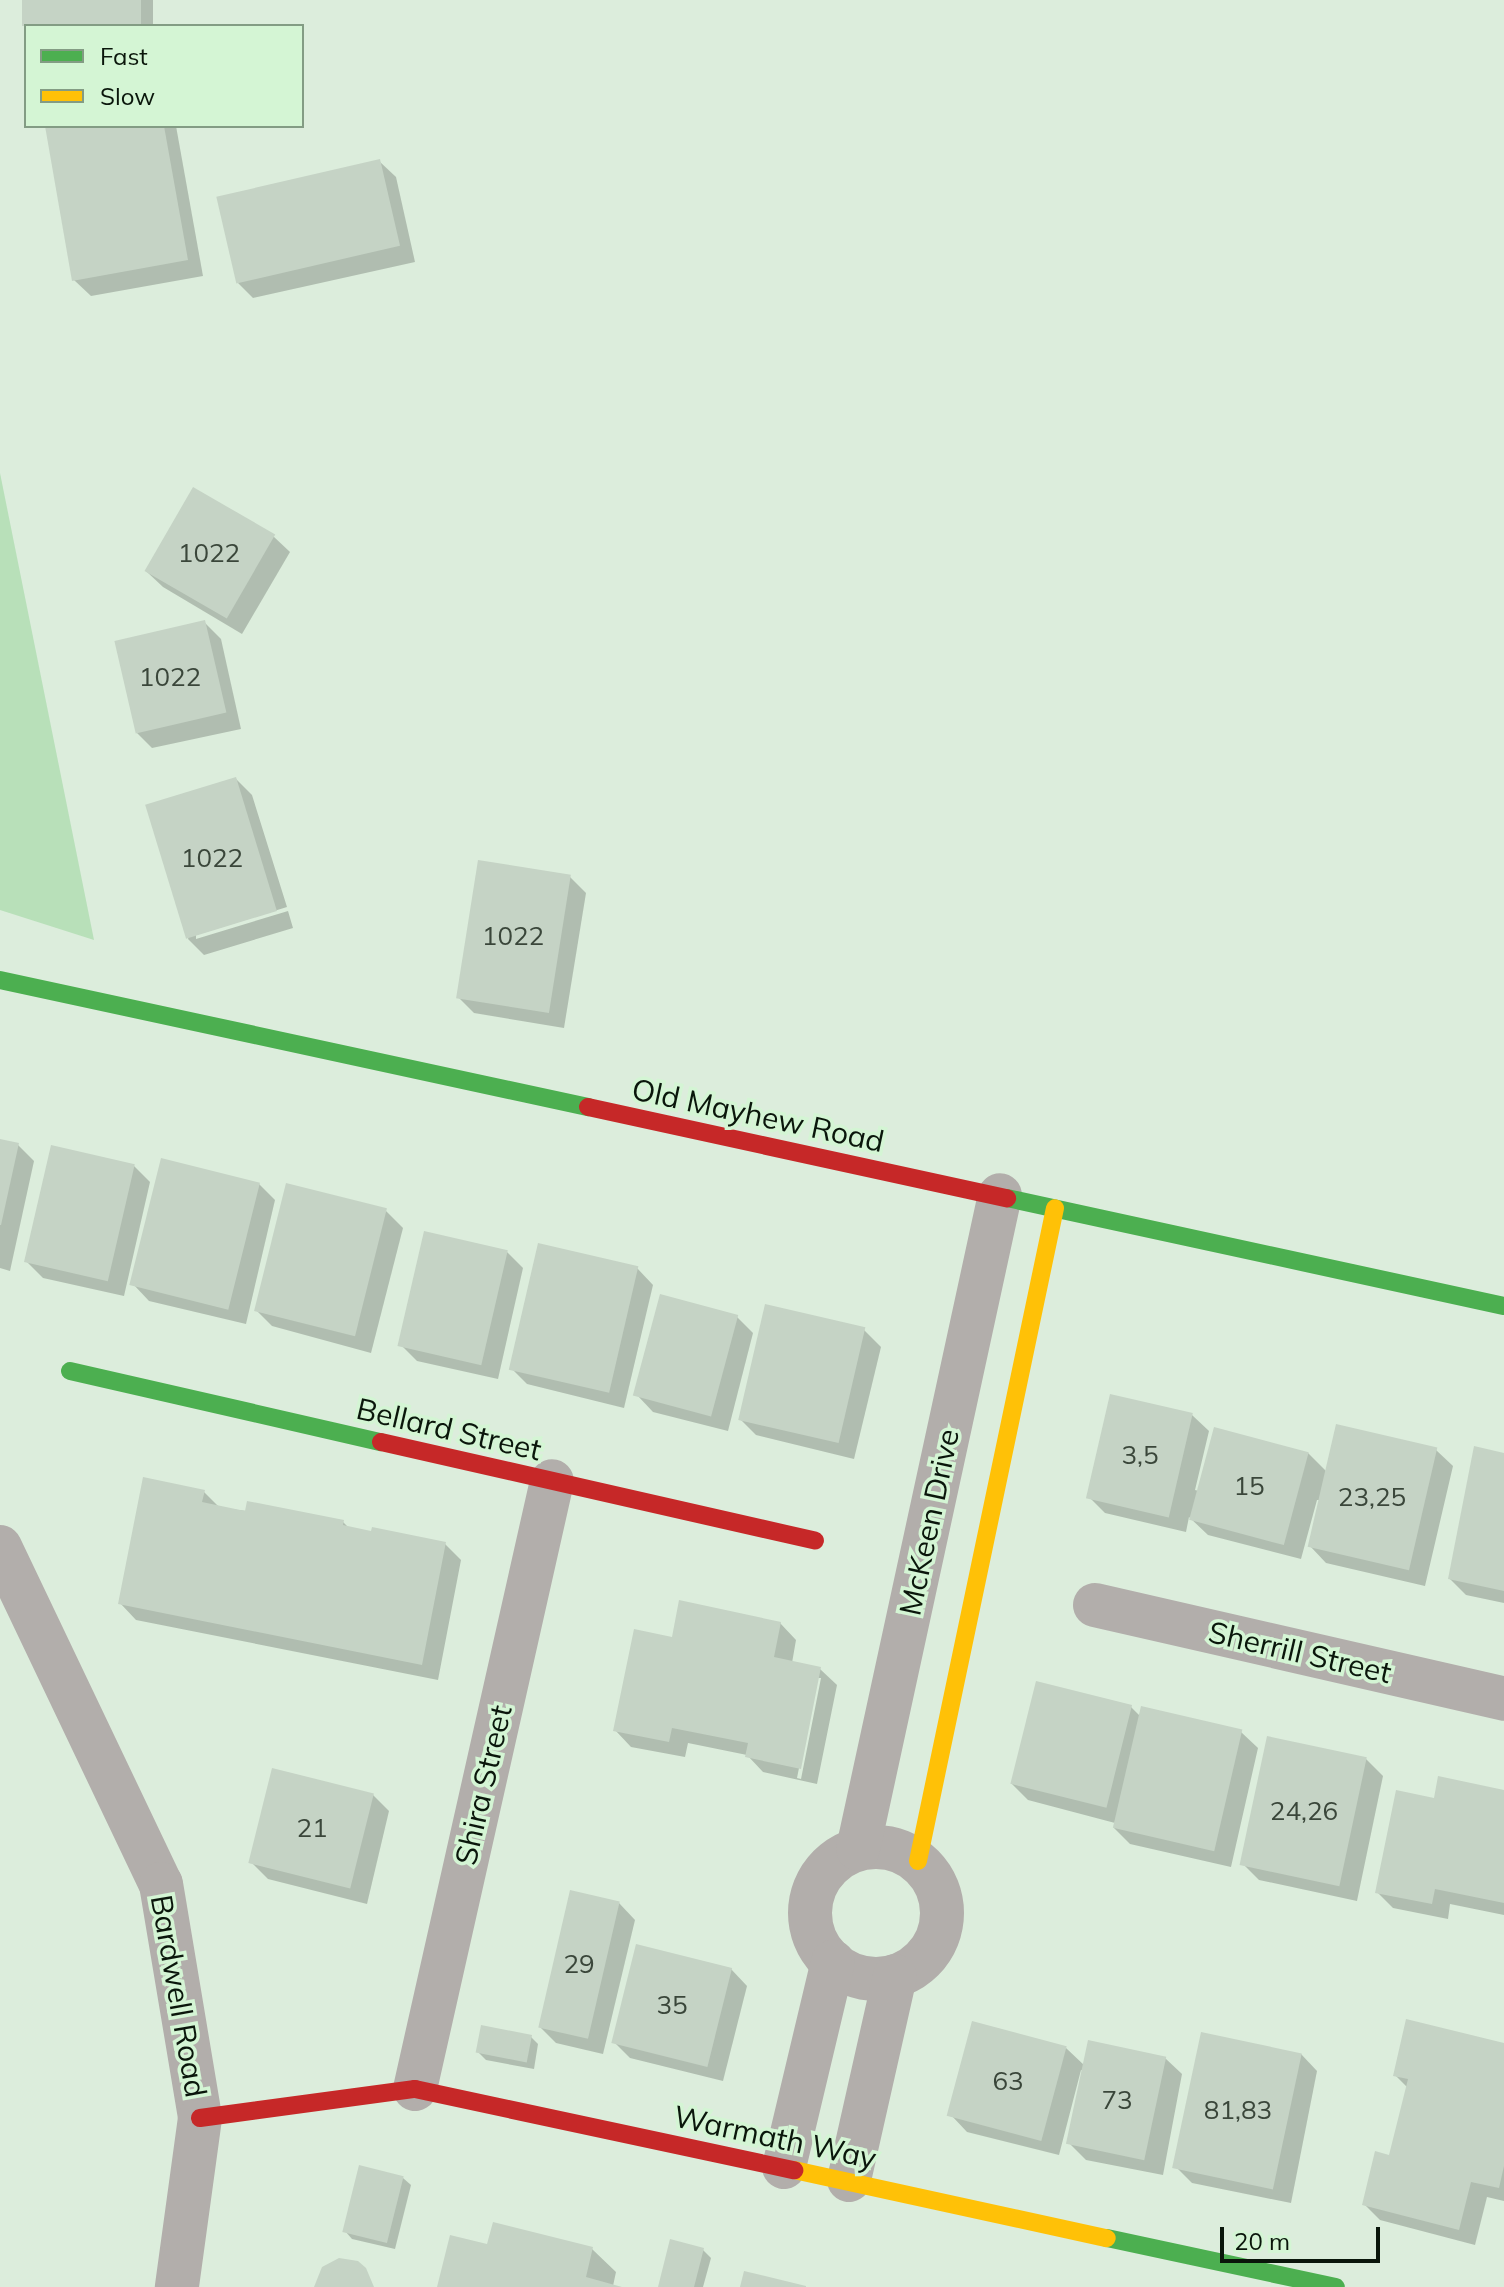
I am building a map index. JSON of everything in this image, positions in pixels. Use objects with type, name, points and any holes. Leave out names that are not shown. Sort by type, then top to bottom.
[{"type":"street","name":"Old Mayhew Road","points":[[0,980],[1504,1306]]},
{"type":"street","name":"McKeen Drive","points":[[858,1849],[1000,1195]]},
{"type":"street","name":"McKeen Drive","points":[[918,1861],[1055,1208]]},
{"type":"street","name":"Bellard Street","points":[[70,1371],[815,1541]]},
{"type":"street","name":"Shira Street","points":[[415,2089],[552,1481]]},
{"type":"street","name":"Bardwell Road","points":[[0,1547],[161,1884],[200,2118],[177,2287]]},
{"type":"street","name":"Sherrill Street","points":[[1095,1605],[1504,1699]]},
{"type":"street","points":[[879,1847],[900,1851],[918,1861],[940,1895],[941,1925],[929,1953],[914,1967],[895,1976],[862,1977],[833,1962],[820,1947],[810,1908],[815,1888],[825,1871],[858,1849],[879,1847]]},
{"type":"street","points":[[784,2167],[833,1962]]},
{"type":"street","points":[[849,2180],[895,1976]]},
{"type":"street","name":"Warmath Way","points":[[200,2118],[415,2089],[1336,2287]]},
{"type":"green space","points":[[0,473],[94,940],[0,910]]},
{"type":"building","points":[[22,0],[141,0],[141,24],[22,26]]},
{"type":"building","points":[[45,128],[164,128],[188,260],[72,281]]},
{"type":"building","points":[[380,159],[400,246],[236,284],[216,197]]},
{"type":"building","points":[[193,487],[275,534],[227,619],[145,571]]},
{"type":"building","points":[[205,620],[226,713],[136,733],[114,641]]},
{"type":"building","points":[[236,777],[277,911],[186,939],[145,805]]},
{"type":"building","points":[[478,860],[571,875],[549,1013],[456,998]]},
{"type":"building","points":[[0,1139],[19,1143],[1,1225],[0,1225]]},
{"type":"building","points":[[51,1145],[135,1164],[108,1281],[24,1262]]},
{"type":"building","points":[[161,1158],[260,1183],[228,1310],[129,1285]]},
{"type":"building","points":[[286,1183],[387,1208],[355,1336],[254,1311]]},
{"type":"building","points":[[424,1231],[508,1250],[481,1365],[397,1346]]},
{"type":"building","points":[[538,1243],[638,1266],[609,1393],[509,1370]]},
{"type":"building","points":[[660,1294],[738,1315],[711,1416],[633,1395]]},
{"type":"building","points":[[765,1304],[865,1327],[839,1443],[738,1420]]},
{"type":"building","points":[[1110,1394],[1193,1413],[1169,1517],[1086,1498]]},
{"type":"building","points":[[1336,1424],[1437,1447],[1409,1570],[1308,1547]]},
{"type":"building","points":[[1214,1427],[1309,1452],[1284,1545],[1189,1520]]},
{"type":"building","points":[[1474,1446],[1504,1453],[1504,1591],[1448,1579]]},
{"type":"building","points":[[143,1477],[205,1490],[202,1502],[245,1511],[247,1501],[344,1520],[343,1525],[371,1531],[372,1527],[446,1542],[422,1665],[118,1604]]},
{"type":"building","points":[[679,1600],[781,1622],[774,1657],[821,1667],[801,1769],[745,1757],[748,1743],[672,1728],[669,1742],[613,1731],[634,1629],[672,1637]]},
{"type":"building","points":[[1036,1681],[1132,1705],[1106,1808],[1010,1784]]},
{"type":"building","points":[[1141,1706],[1242,1729],[1214,1851],[1113,1828]]},
{"type":"building","points":[[1267,1736],[1367,1757],[1339,1886],[1240,1865]]},
{"type":"building","points":[[272,1768],[374,1793],[350,1888],[248,1863]]},
{"type":"building","points":[[1438,1776],[1504,1790],[1504,1903],[1435,1889],[1432,1904],[1375,1893],[1396,1790],[1434,1798]]},
{"type":"building","points":[[570,1890],[620,1901],[588,2039],[538,2027]]},
{"type":"building","points":[[636,1944],[732,1968],[707,2067],[611,2043]]},
{"type":"building","points":[[1406,2019],[1504,2043],[1504,2166],[1499,2188],[1471,2182],[1459,2230],[1362,2205],[1375,2151],[1389,2155],[1408,2079],[1393,2076]]},
{"type":"building","points":[[972,2021],[1067,2046],[1041,2141],[947,2116]]},
{"type":"building","points":[[481,2025],[532,2035],[527,2062],[476,2052]]},
{"type":"building","points":[[1201,2032],[1302,2053],[1273,2189],[1172,2168]]},
{"type":"building","points":[[1088,2040],[1166,2057],[1144,2160],[1066,2144]]},
{"type":"building","points":[[359,2165],[404,2176],[387,2243],[342,2232]]},
{"type":"building","points":[[493,2222],[593,2247],[586,2277],[622,2287],[437,2287],[450,2235],[487,2244]]},
{"type":"building","points":[[670,2239],[704,2248],[694,2287],[658,2287]]},
{"type":"building","points":[[339,2258],[358,2261],[366,2268],[374,2287],[314,2287],[322,2267]]},
{"type":"building","points":[[744,2271],[806,2286],[806,2287],[740,2287]]},
{"type":"traffic: fast","points":[[0,980],[588,1107]]},
{"type":"traffic: fast","points":[[1007,1198],[1504,1306]]},
{"type":"traffic: fast","points":[[70,1371],[381,1442]]},
{"type":"traffic: fast","points":[[1107,2238],[1336,2287]]},
{"type":"traffic: slow","points":[[918,1861],[1055,1208]]},
{"type":"traffic: slow","points":[[794,2170],[1107,2238]]},
{"type":"traffic: jam","points":[[588,1107],[1007,1198]]},
{"type":"traffic: jam","points":[[381,1442],[815,1541]]},
{"type":"traffic: jam","points":[[200,2118],[415,2089],[794,2170]]}]
